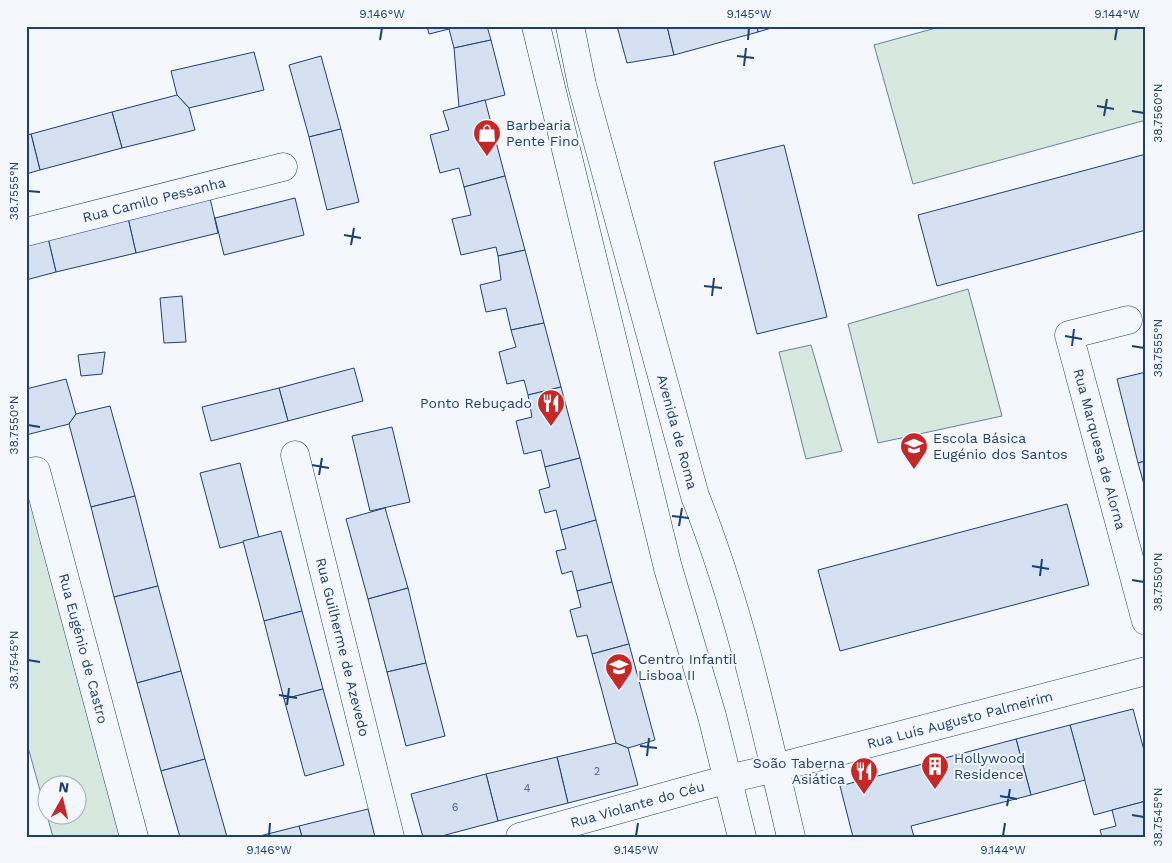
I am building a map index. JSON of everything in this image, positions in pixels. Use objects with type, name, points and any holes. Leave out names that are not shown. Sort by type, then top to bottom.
[{"type":"street","points":[[536,26],[668,568],[712,716],[742,837]]},
{"type":"street","name":"Avenida de Roma","points":[[570,26],[582,85],[694,496],[716,549],[748,660],[791,837]]},
{"type":"street","name":"Rua Camilo Pessanha","points":[[26,232],[283,167]]},
{"type":"street","name":"Rua Marquesa de Alorna","points":[[1128,320],[1070,335],[1146,622]]},
{"type":"street","name":"Rua Guilherme de Azevedo","points":[[296,455],[390,837]]},
{"type":"street","name":"Rua Eugénio de Castro","points":[[26,473],[36,471],[134,837]]},
{"type":"street","name":"Rua Luís Augusto Palmeirim","points":[[728,779],[1146,671]]},
{"type":"street","name":"Rua Violante do Céu","points":[[520,837],[728,779]]},
{"type":"shaded area","points":[[943,26],[1146,26],[1146,120],[913,184],[874,45]]},
{"type":"shaded area","points":[[968,289],[1002,416],[878,443],[848,324]]},
{"type":"shaded area","points":[[811,345],[842,451],[806,459],[779,352]]},
{"type":"shaded area","points":[[32,488],[126,837],[53,837],[50,826],[88,826],[88,776],[38,776],[38,783],[26,740],[26,490]]},
{"type":"building","points":[[427,26],[487,26],[491,40],[454,48],[449,29],[429,34]]},
{"type":"building","points":[[617,26],[667,26],[674,55],[627,63]]},
{"type":"building","points":[[667,26],[757,26],[758,32],[674,55]]},
{"type":"building","points":[[757,26],[778,26],[758,32]]},
{"type":"building","points":[[491,40],[505,95],[459,107],[454,48]]},
{"type":"building","points":[[254,52],[264,90],[189,108],[177,95],[171,71]]},
{"type":"building","points":[[321,56],[341,129],[309,137],[289,65]]},
{"type":"building","points":[[177,95],[189,108],[195,130],[122,148],[112,112]]},
{"type":"building","points":[[485,100],[505,176],[464,187],[459,168],[440,173],[430,135],[449,130],[443,111]]},
{"type":"building","points":[[112,112],[122,148],[40,170],[31,134]]},
{"type":"building","points":[[341,129],[359,202],[327,210],[309,137]]},
{"type":"building","points":[[31,134],[40,170],[26,174],[26,135]]},
{"type":"building","points":[[784,145],[827,317],[757,334],[714,162]]},
{"type":"building","points":[[1146,154],[1146,230],[937,286],[918,215]]},
{"type":"building","points":[[505,176],[525,250],[498,256],[496,247],[461,255],[452,219],[471,215],[464,187]]},
{"type":"building","points":[[210,198],[218,233],[136,253],[128,218]]},
{"type":"building","points":[[295,198],[304,235],[224,255],[215,218]]},
{"type":"building","points":[[128,218],[136,253],[56,272],[48,238]]},
{"type":"building","points":[[48,238],[56,272],[26,280],[26,244]]},
{"type":"building","points":[[525,250],[544,323],[511,330],[506,308],[486,312],[480,285],[501,280],[498,256]]},
{"type":"building","points":[[182,296],[186,342],[164,343],[160,298]]},
{"type":"building","points":[[544,323],[561,387],[528,395],[524,380],[507,384],[499,352],[516,347],[511,330]]},
{"type":"building","points":[[105,352],[102,374],[81,376],[78,355]]},
{"type":"building","points":[[354,368],[363,401],[288,421],[279,388]]},
{"type":"building","points":[[1146,372],[1146,461],[1138,463],[1117,379]]},
{"type":"building","points":[[66,379],[76,414],[69,424],[26,435],[26,389]]},
{"type":"building","points":[[561,387],[580,458],[545,467],[541,450],[524,454],[516,421],[532,417],[528,395]]},
{"type":"building","points":[[279,388],[288,421],[211,441],[202,407]]},
{"type":"building","points":[[110,406],[135,496],[91,507],[69,424],[76,414]]},
{"type":"building","points":[[392,427],[410,502],[370,511],[352,436]]},
{"type":"building","points":[[580,458],[596,520],[561,530],[556,510],[545,513],[539,490],[550,487],[545,467]]},
{"type":"building","points":[[1146,461],[1146,492],[1138,463]]},
{"type":"building","points":[[240,463],[259,538],[220,548],[200,473]]},
{"type":"building","points":[[135,496],[158,586],[114,597],[91,507]]},
{"type":"building","points":[[1067,504],[1089,585],[840,651],[818,570]]},
{"type":"building","points":[[385,508],[408,588],[368,599],[346,519]]},
{"type":"building","points":[[596,520],[612,582],[577,591],[572,571],[562,574],[556,551],[566,549],[561,530]]},
{"type":"building","points":[[281,531],[302,611],[264,621],[243,541]]},
{"type":"building","points":[[612,582],[629,644],[592,654],[587,635],[577,637],[570,610],[581,607],[577,591]]},
{"type":"building","points":[[158,586],[181,671],[137,683],[114,597]]},
{"type":"building","points":[[408,588],[426,663],[387,672],[368,599]]},
{"type":"building","points":[[302,611],[323,689],[284,699],[264,621]]},
{"type":"building","points":[[629,644],[655,740],[628,748],[616,743],[592,654]]},
{"type":"building","points":[[426,663],[445,736],[406,746],[387,672]]},
{"type":"building","points":[[181,671],[205,759],[161,771],[137,683]]},
{"type":"building","points":[[323,689],[344,765],[305,776],[284,699]]},
{"type":"building","points":[[1133,709],[1146,758],[1146,801],[1094,815],[1070,725]]},
{"type":"building","points":[[1070,725],[1085,780],[1031,795],[1016,739]]},
{"type":"building","name":"Hollywood Residence","points":[[1016,739],[1031,795],[911,826],[914,837],[853,837],[840,786]]},
{"type":"building","points":[[616,743],[628,748],[638,785],[568,803],[557,757]]},
{"type":"building","points":[[557,757],[568,803],[498,821],[486,774]]},
{"type":"building","points":[[205,759],[227,837],[180,837],[161,771]]},
{"type":"building","points":[[486,774],[498,821],[438,837],[423,837],[411,794]]},
{"type":"building","points":[[1146,801],[1146,837],[1102,837],[1100,830],[1116,826],[1112,810]]},
{"type":"building","points":[[368,809],[375,837],[302,837],[299,826]]},
{"type":"building","points":[[299,826],[302,837],[256,837]]},
{"type":"place","name":"Barbearia Pente Fino","points":[[487,157]]},
{"type":"place","name":"Ponto Rebuçado","points":[[551,427]]},
{"type":"place","name":"Escola Básica Eugénio dos Santos","points":[[914,470]]},
{"type":"place","name":"Centro Infantil Lisboa II","points":[[619,691]]},
{"type":"place","name":"Hollywood Residence","points":[[935,790]]},
{"type":"place","name":"Soão Taberna Asiática","points":[[864,795]]}]
